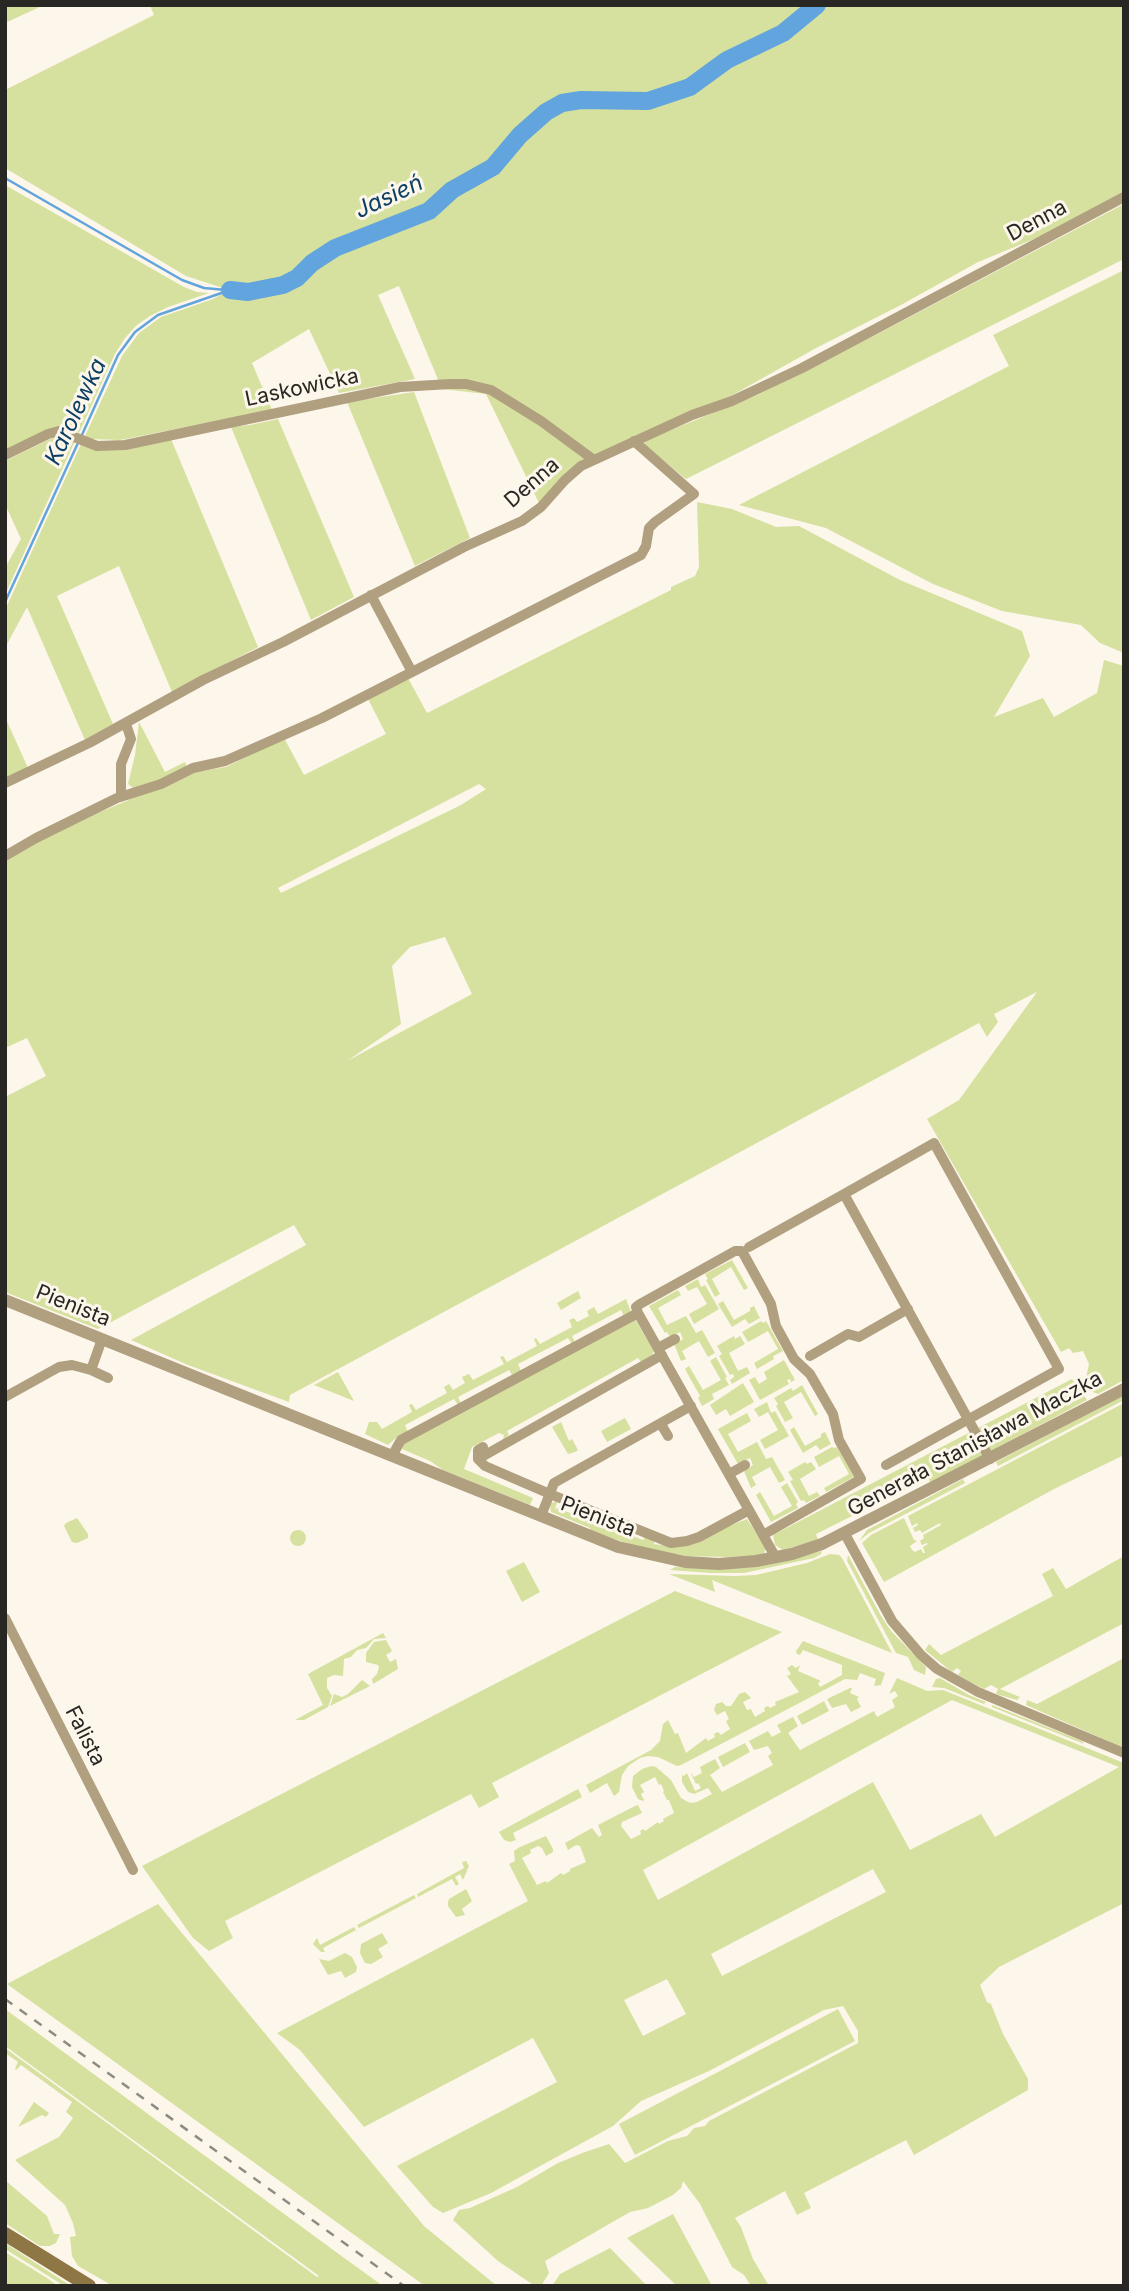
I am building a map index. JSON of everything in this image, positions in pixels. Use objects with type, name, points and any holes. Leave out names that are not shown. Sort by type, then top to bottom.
[{"type":"main road","points":[[5,2234],[89,2286]]},
{"type":"street","name":"Denna","points":[[5,783],[126,724],[203,680],[283,642],[464,547],[522,521],[541,508],[581,466],[802,368],[1124,197]]},
{"type":"street","name":"Laskowicka","points":[[5,455],[59,431],[89,443],[125,445],[400,387],[466,384],[491,390],[541,421],[594,460]]},
{"type":"street","points":[[5,856],[121,797],[162,784],[193,768],[225,761],[294,731],[641,555],[646,546],[649,528],[694,494],[634,441]]},
{"type":"street","points":[[371,595],[412,672]]},
{"type":"street","points":[[121,797],[121,764],[131,738],[126,724]]},
{"type":"street","points":[[749,1247],[933,1143],[1059,1369],[886,1465]]},
{"type":"street","points":[[844,1194],[990,1459]]},
{"type":"street","points":[[763,1535],[861,1479],[839,1440],[833,1414],[810,1374],[794,1359],[776,1326],[772,1304],[742,1251],[736,1251],[636,1307],[638,1313],[691,1406],[749,1510],[763,1535],[776,1558]]},
{"type":"street","name":"Pienista","points":[[5,1300],[618,1547],[667,1559],[719,1564],[776,1558],[845,1534]]},
{"type":"street","points":[[810,1356],[848,1334],[859,1337],[908,1310]]},
{"type":"street","points":[[392,1456],[401,1440],[638,1313]]},
{"type":"street","points":[[91,1370],[102,1339]]},
{"type":"street","points":[[478,1459],[660,1351],[675,1339]]},
{"type":"street","points":[[5,1397],[59,1367],[72,1365],[107,1378]]},
{"type":"street","name":"Generała Stanisława Maczka","points":[[845,1534],[1124,1389]]},
{"type":"street","points":[[541,1516],[557,1481],[691,1406]]},
{"type":"street","points":[[661,1424],[668,1436]]},
{"type":"street","points":[[483,1447],[478,1450],[478,1459],[485,1465],[671,1543],[699,1537],[749,1510]]},
{"type":"street","points":[[729,1474],[745,1465]]},
{"type":"street","points":[[845,1534],[892,1621],[937,1669],[978,1692],[1124,1753]]},
{"type":"street","name":"Falista","points":[[5,1618],[11,1641],[133,1870]]},
{"type":"green space","points":[[5,5],[44,5],[5,23]]},
{"type":"green space","points":[[150,5],[1124,5],[1124,197],[1078,221],[978,262],[731,396],[579,463],[539,503],[486,394],[442,389],[399,286],[378,295],[415,379],[339,393],[309,329],[252,363],[272,410],[120,440],[91,439],[85,436],[122,356],[139,333],[161,317],[213,299],[229,290],[186,276],[5,168],[5,90],[154,15]]},
{"type":"green space","points":[[5,185],[184,287],[209,293],[168,307],[137,325],[115,354],[79,433],[63,427],[5,450]]},
{"type":"green space","points":[[1124,204],[1124,259],[686,479],[644,445],[646,440],[755,396]]},
{"type":"green space","points":[[1124,270],[1124,653],[1100,643],[1081,625],[1002,611],[933,584],[826,528],[739,505],[1009,366],[993,335]]},
{"type":"green space","points":[[414,392],[470,538],[415,566],[347,402]]},
{"type":"green space","points":[[278,419],[354,597],[311,620],[231,427]]},
{"type":"green space","points":[[56,436],[75,441],[5,595],[5,568],[21,539],[5,504],[5,461]]},
{"type":"green space","points":[[171,439],[258,647],[172,692],[119,566],[57,596],[113,724],[85,740],[27,607],[5,648],[5,610],[81,444]]},
{"type":"green space","points":[[697,502],[732,509],[776,527],[799,526],[900,580],[1022,631],[1030,656],[994,717],[1043,698],[1054,717],[1097,693],[1104,660],[1124,666],[1124,1380],[1098,1394],[1090,1391],[1086,1378],[1089,1364],[1083,1351],[1073,1353],[1069,1348],[1061,1352],[927,1119],[959,1100],[1037,992],[994,1014],[998,1022],[987,1037],[979,1023],[290,1395],[289,1402],[188,1365],[131,1340],[306,1245],[294,1225],[98,1329],[5,1292],[5,1097],[46,1076],[27,1038],[5,1048],[5,851],[129,800],[133,788],[128,784],[139,722],[165,772],[185,762],[189,773],[226,767],[284,738],[304,775],[386,734],[367,697],[408,678],[427,713],[671,590],[671,587],[695,576],[699,567]],"holes":[[[479,784],[486,789],[461,805],[281,893],[278,888]],[[445,937],[472,994],[347,1061],[401,1024],[392,966],[410,947]]]},
{"type":"green space","points":[[5,717],[28,768],[5,778]]},
{"type":"green space","points":[[732,1260],[748,1288],[744,1290],[731,1267],[712,1279],[720,1294],[715,1297],[705,1274]]},
{"type":"green space","points":[[698,1279],[701,1287],[705,1285],[719,1309],[694,1324],[689,1314],[707,1304],[697,1287],[688,1291],[685,1286]]},
{"type":"green space","points":[[678,1290],[681,1295],[658,1308],[667,1325],[686,1316],[696,1333],[702,1330],[715,1353],[708,1357],[699,1341],[682,1351],[686,1359],[681,1361],[674,1344],[683,1339],[680,1332],[670,1337],[665,1333],[649,1306]]},
{"type":"green space","points":[[578,1291],[581,1298],[561,1310],[557,1303]]},
{"type":"green space","points":[[626,1299],[631,1312],[624,1316],[621,1310],[572,1336],[575,1342],[572,1344],[568,1338],[518,1364],[521,1371],[512,1375],[509,1370],[458,1397],[461,1403],[458,1405],[454,1399],[405,1425],[408,1432],[388,1445],[365,1434],[369,1422],[377,1422],[382,1429],[412,1412],[409,1405],[412,1404],[416,1410],[447,1393],[444,1387],[449,1384],[453,1390],[465,1383],[462,1377],[469,1374],[473,1380],[504,1364],[500,1357],[503,1356],[507,1362],[537,1346],[534,1339],[540,1344],[572,1327],[569,1320],[574,1318],[577,1322],[589,1316],[587,1311],[594,1307],[598,1314]]},
{"type":"green space","points":[[723,1301],[734,1320],[754,1306],[760,1318],[749,1324],[745,1319],[732,1327],[718,1304]]},
{"type":"green space","points":[[635,1319],[654,1351],[652,1355],[641,1362],[638,1358],[507,1431],[509,1435],[503,1440],[504,1435],[499,1433],[472,1447],[464,1469],[533,1498],[530,1505],[443,1470],[402,1449],[404,1443]]},
{"type":"green space","points":[[766,1321],[783,1351],[757,1369],[754,1363],[778,1349],[768,1331],[748,1342],[742,1332]]},
{"type":"green space","points":[[734,1336],[735,1339],[740,1336],[745,1344],[729,1353],[738,1371],[747,1367],[750,1373],[732,1384],[730,1380],[734,1377],[733,1374],[730,1375],[719,1356],[722,1354],[717,1346]]},
{"type":"green space","points":[[716,1357],[729,1385],[712,1394],[714,1399],[702,1406],[698,1398],[700,1396],[685,1369],[689,1366],[703,1390],[721,1380],[710,1361]]},
{"type":"green space","points":[[784,1360],[795,1380],[787,1380],[789,1384],[760,1400],[749,1380],[755,1377],[759,1384],[767,1379],[764,1372]]},
{"type":"green space","points":[[338,1372],[354,1401],[314,1385]]},
{"type":"green space","points":[[1072,1379],[1087,1400],[931,1483],[928,1478],[816,1534],[818,1540],[783,1550],[775,1545],[773,1535]]},
{"type":"green space","points":[[743,1383],[754,1402],[730,1416],[726,1409],[716,1415],[710,1405]]},
{"type":"green space","points":[[802,1385],[818,1414],[815,1416],[801,1392],[784,1402],[793,1418],[785,1422],[774,1398]]},
{"type":"green space","points":[[1124,1395],[1124,1400],[998,1466],[996,1462]]},
{"type":"green space","points":[[767,1402],[771,1413],[775,1411],[789,1436],[765,1449],[760,1440],[778,1430],[768,1412],[759,1417],[754,1409]]},
{"type":"green space","points":[[1124,1403],[1124,1455],[1054,1489],[884,1582],[862,1543],[871,1535],[904,1518],[914,1540],[917,1541],[910,1546],[912,1550],[915,1552],[921,1549],[925,1553],[923,1547],[928,1544],[922,1545],[920,1541],[924,1538],[923,1535],[941,1525],[940,1523],[922,1533],[920,1530],[915,1532],[913,1528],[918,1525],[917,1523],[912,1526],[908,1516]]},
{"type":"green space","points":[[747,1413],[751,1421],[728,1434],[738,1452],[757,1442],[766,1459],[772,1457],[785,1480],[779,1483],[770,1467],[752,1477],[756,1485],[751,1488],[744,1471],[753,1465],[750,1458],[738,1464],[718,1429]]},
{"type":"green space","points":[[625,1418],[631,1429],[607,1442],[601,1431]]},
{"type":"green space","points":[[561,1422],[569,1441],[572,1439],[578,1450],[575,1452],[568,1454],[552,1427]]},
{"type":"green space","points":[[794,1427],[805,1446],[825,1432],[831,1444],[820,1450],[816,1445],[803,1453],[790,1430]]},
{"type":"green space","points":[[837,1447],[854,1477],[826,1492],[824,1488],[849,1474],[839,1456],[819,1467],[814,1457]]},
{"type":"green space","points":[[805,1462],[811,1462],[816,1469],[800,1479],[809,1496],[817,1492],[820,1496],[806,1503],[801,1501],[788,1472]]},
{"type":"green space","points":[[963,1479],[965,1483],[869,1533],[859,1541],[867,1530]]},
{"type":"green space","points":[[787,1483],[798,1502],[798,1508],[771,1522],[756,1495],[760,1492],[774,1516],[792,1506],[781,1487]]},
{"type":"green space","points":[[558,1500],[555,1509],[643,1540],[645,1537],[654,1541],[654,1544],[675,1547],[747,1519],[766,1548],[764,1553],[755,1556],[727,1557],[685,1556],[642,1548],[590,1531],[590,1528],[551,1512],[550,1504]]},
{"type":"green space","points":[[77,1518],[88,1538],[77,1543],[72,1542],[64,1526]]},
{"type":"green space","points":[[295,1530],[301,1530],[306,1538],[304,1544],[295,1546],[290,1541],[290,1535]]},
{"type":"green space","points":[[822,1551],[814,1558],[744,1573],[670,1570],[675,1567],[720,1569],[767,1565]]},
{"type":"green space","points":[[830,1554],[842,1558],[892,1653],[712,1580],[715,1592],[669,1574],[756,1575],[807,1563]]},
{"type":"green space","points":[[848,1555],[881,1616],[891,1631],[926,1667],[925,1675],[914,1670],[908,1657],[896,1653],[847,1561]]},
{"type":"green space","points":[[1124,1556],[1124,1623],[1000,1689],[1020,1697],[1017,1700],[996,1694],[998,1689],[991,1685],[984,1689],[970,1682],[958,1675],[961,1671],[957,1668],[952,1672],[925,1650],[929,1644],[941,1655],[1053,1596],[1042,1574],[1053,1568],[1066,1589]]},
{"type":"green space","points":[[524,1562],[540,1592],[522,1602],[506,1571]]},
{"type":"green space","points":[[675,1591],[782,1632],[492,1783],[499,1797],[479,1808],[471,1794],[225,1921],[233,1938],[209,1951],[193,1938],[142,1866]]},
{"type":"green space","points":[[383,1633],[386,1638],[374,1639],[366,1648],[357,1650],[351,1657],[344,1659],[343,1676],[334,1675],[327,1678],[327,1688],[332,1696],[328,1707],[304,1720],[295,1720],[323,1705],[308,1674]]},
{"type":"green space","points":[[386,1640],[392,1651],[386,1655],[390,1662],[396,1659],[398,1669],[373,1684],[372,1679],[379,1667],[366,1662],[366,1653],[374,1642]]},
{"type":"green space","points":[[803,1641],[885,1673],[881,1685],[874,1686],[876,1679],[860,1673],[857,1680],[845,1679],[681,1765],[677,1766],[658,1757],[640,1758],[628,1766],[622,1775],[619,1792],[614,1796],[607,1783],[590,1793],[586,1785],[651,1750],[660,1741],[663,1724],[668,1720],[675,1734],[678,1733],[686,1753],[706,1738],[708,1741],[715,1737],[714,1734],[718,1732],[721,1735],[730,1729],[725,1711],[717,1715],[714,1710],[716,1704],[722,1702],[731,1706],[739,1694],[745,1692],[751,1698],[743,1702],[755,1717],[765,1711],[764,1708],[770,1708],[776,1705],[775,1702],[799,1692],[787,1676],[791,1674],[787,1668],[792,1665],[796,1668],[800,1665],[798,1671],[821,1681],[818,1683],[820,1687],[842,1675],[842,1665],[803,1650],[800,1655],[797,1654],[796,1651]]},
{"type":"green space","points":[[1124,1658],[1124,1748],[1026,1705],[1027,1700],[1037,1704]]},
{"type":"green space","points":[[897,1678],[927,1691],[943,1690],[1124,1763],[1124,1903],[999,1967],[980,1985],[1028,2079],[1028,2090],[914,2155],[906,2140],[804,2193],[811,2208],[797,2215],[785,2191],[735,2218],[753,2259],[769,2286],[751,2286],[744,2275],[732,2267],[700,2204],[683,2181],[681,2188],[673,2195],[648,2208],[630,2212],[545,2261],[549,2273],[541,2286],[535,2286],[498,2261],[453,2220],[459,2210],[470,2208],[517,2187],[558,2163],[585,2152],[609,2144],[625,2163],[668,2141],[687,2136],[694,2128],[705,2126],[709,2121],[858,2043],[858,2031],[843,2006],[824,2010],[709,2071],[641,2101],[613,2126],[491,2193],[443,2213],[433,2207],[397,2166],[557,2082],[533,2038],[364,2127],[300,2050],[277,2033],[528,1901],[509,1864],[515,1861],[514,1851],[520,1847],[546,1836],[553,1849],[553,1852],[546,1856],[538,1846],[522,1858],[537,1885],[546,1881],[547,1883],[561,1873],[563,1875],[586,1862],[580,1846],[576,1845],[568,1850],[565,1843],[592,1828],[599,1837],[602,1835],[598,1825],[635,1806],[638,1805],[642,1813],[622,1822],[621,1826],[631,1839],[641,1834],[640,1831],[664,1821],[663,1819],[674,1813],[655,1777],[640,1785],[644,1792],[641,1794],[643,1801],[638,1799],[632,1787],[633,1776],[642,1769],[656,1767],[671,1780],[681,1798],[690,1803],[697,1802],[712,1794],[708,1788],[694,1794],[688,1792],[682,1782],[682,1775],[687,1773],[695,1791],[701,1788],[690,1772],[694,1777],[702,1773],[700,1767],[715,1759],[720,1768],[710,1775],[722,1792],[773,1765],[768,1756],[772,1753],[768,1746],[754,1750],[749,1741],[768,1731],[772,1737],[781,1732],[777,1725],[793,1717],[798,1726],[788,1733],[800,1750],[874,1711],[877,1717],[895,1707],[892,1700],[898,1696],[895,1691],[889,1694]],"holes":[[[952,1700],[1119,1767],[995,1837],[981,1814],[910,1850],[873,1782],[658,1900],[643,1870]],[[873,1869],[886,1892],[722,1976],[711,1954]],[[667,1979],[686,2014],[643,2036],[624,2000]]]},
{"type":"green space","points":[[940,1678],[986,1702],[984,1704],[944,1688],[932,1687],[936,1679]]},
{"type":"green space","points":[[362,1680],[370,1686],[330,1706],[334,1694],[342,1697],[348,1694]]},
{"type":"green space","points":[[850,1688],[850,1693],[859,1697],[857,1699],[861,1707],[851,1712],[846,1704],[832,1708],[827,1699]]},
{"type":"green space","points":[[824,1701],[829,1711],[802,1725],[797,1716]]},
{"type":"green space","points":[[992,1707],[1082,1741],[1084,1744]]},
{"type":"green space","points":[[745,1743],[750,1752],[723,1767],[718,1757]]},
{"type":"green space","points":[[578,1789],[582,1797],[513,1833],[516,1840],[504,1840],[499,1832]]},
{"type":"green space","points":[[466,1861],[469,1866],[463,1880],[460,1874],[455,1877],[459,1884],[456,1886],[452,1879],[418,1897],[417,1894],[464,1868],[462,1862]]},
{"type":"green space","points":[[466,1889],[472,1901],[462,1909],[465,1915],[456,1917],[448,1906],[449,1899]]},
{"type":"green space","points":[[414,1895],[416,1898],[359,1928],[357,1925]]},
{"type":"green space","points":[[158,1904],[424,2226],[497,2286],[425,2286],[7,1984]]},
{"type":"green space","points":[[354,1927],[356,1930],[323,1948],[325,1952],[321,1952],[313,1944],[317,1938],[320,1945]]},
{"type":"green space","points":[[382,1933],[388,1943],[378,1949],[383,1957],[371,1964],[365,1963],[360,1953],[361,1944]]},
{"type":"green space","points":[[345,1953],[352,1957],[357,1967],[356,1972],[345,1978],[341,1971],[328,1975],[319,1959],[329,1961]]},
{"type":"green space","points":[[5,2009],[383,2286],[113,2286],[78,2266],[72,2256],[70,2237],[76,2236],[65,2205],[15,2160],[59,2137],[73,2118],[66,2112],[72,2102],[21,2065],[16,2070],[18,2062],[5,2053],[5,2048],[319,2276],[5,2046]]},
{"type":"green space","points":[[838,2009],[855,2041],[635,2155],[619,2124]]},
{"type":"green space","points":[[34,2102],[49,2113],[46,2117],[42,2115],[18,2127]]},
{"type":"green space","points":[[5,2180],[47,2216],[54,2234],[60,2234],[56,2243],[40,2246],[5,2223]]},
{"type":"green space","points":[[673,2214],[712,2286],[677,2286],[627,2238]]},
{"type":"green space","points":[[5,2243],[72,2286],[63,2286],[5,2249]]},
{"type":"green space","points":[[610,2248],[647,2286],[552,2286],[560,2274]]},
{"type":"green space","points":[[5,2252],[47,2278],[58,2286],[5,2286]]},
{"type":"waterway","name":"Jasień","points":[[230,290],[248,292],[283,285],[297,278],[312,263],[335,248],[429,211],[452,190],[493,167],[520,135],[546,112],[562,103],[581,100],[648,101],[690,87],[727,60],[783,33],[817,5]]},
{"type":"waterway","name":"Jasień","points":[[5,178],[182,280],[204,288],[226,290]]},
{"type":"waterway","name":"Karolewka","points":[[81,437],[118,355],[135,332],[158,315],[230,290]]},
{"type":"waterway","name":"Karolewka","points":[[5,602],[78,443]]},
{"type":"railway","points":[[5,1999],[404,2286]]}]
